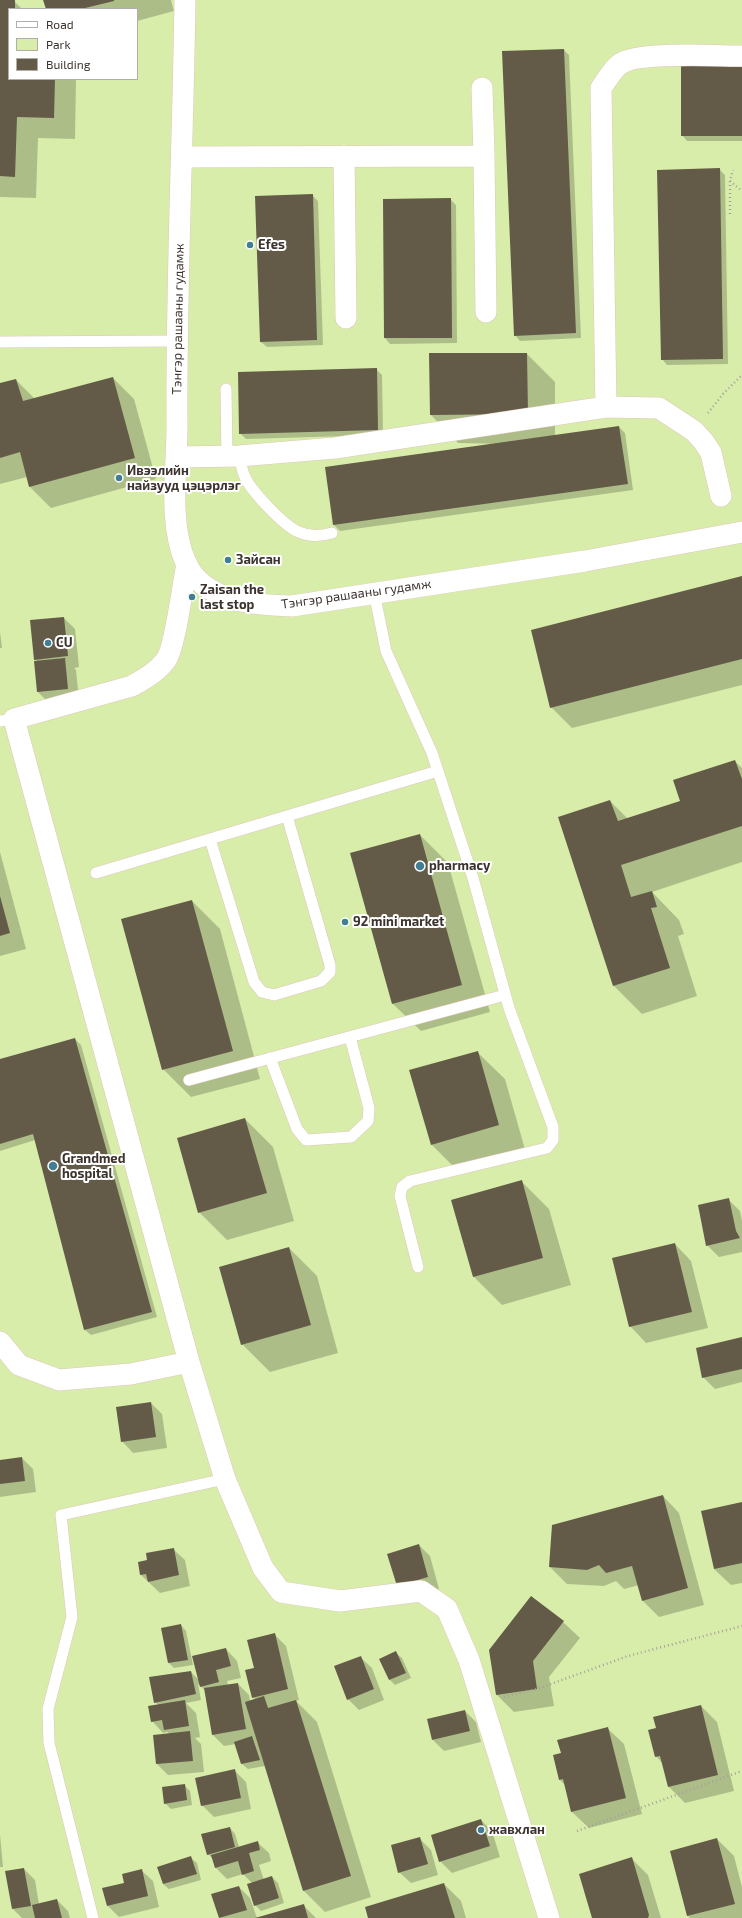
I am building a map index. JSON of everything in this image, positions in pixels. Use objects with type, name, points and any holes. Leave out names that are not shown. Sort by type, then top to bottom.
[{"type":"street","name":"Тэнгэр рашааны гудамж","points":[[185,0],[183,157],[176,341],[177,457],[175,522],[187,564],[203,585],[222,596],[268,606],[292,606],[374,592],[585,561],[742,532]]},
{"type":"street","points":[[606,407],[601,88],[620,64],[631,59],[666,56],[742,56]]},
{"type":"street","points":[[482,88],[486,312]]},
{"type":"street","points":[[344,156],[346,318]]},
{"type":"street","points":[[183,157],[484,156]]},
{"type":"street","points":[[177,457],[233,457],[335,448],[606,407],[659,408],[694,431],[711,453],[721,496]]},
{"type":"street","points":[[187,564],[172,641],[166,660],[148,677],[132,686],[7,720],[189,1362],[225,1479],[263,1568],[281,1592],[340,1601],[421,1591],[447,1609],[469,1660],[482,1702],[490,1746],[549,1918]]},
{"type":"street","points":[[0,1342],[19,1365],[59,1380],[131,1374],[189,1362]]},
{"type":"lane","points":[[0,342],[176,341]]},
{"type":"lane","points":[[226,389],[233,457],[254,493],[298,532],[319,536],[332,533]]},
{"type":"lane","points":[[374,592],[386,651],[432,753],[473,878],[505,995],[553,1127],[553,1140],[547,1148],[410,1181],[402,1187],[400,1196],[418,1267]]},
{"type":"lane","points":[[96,873],[438,771]]},
{"type":"lane","points":[[210,839],[254,982],[262,992],[274,994],[321,981],[330,972],[330,965],[287,816]]},
{"type":"lane","points":[[189,1080],[505,995]]},
{"type":"lane","points":[[270,1058],[297,1129],[306,1140],[351,1137],[368,1121],[369,1108],[350,1037]]},
{"type":"lane","points":[[93,1918],[49,1743],[48,1709],[72,1617],[61,1515],[225,1479]]},
{"type":"path","points":[[730,214],[730,181],[733,170]]},
{"type":"path","points":[[730,181],[742,191]]},
{"type":"path","points":[[694,431],[723,394],[742,375]]},
{"type":"path","points":[[482,1702],[538,1689],[628,1656],[742,1626]]},
{"type":"path","points":[[577,1831],[742,1771]]},
{"type":"green space","points":[[0,0],[742,0],[742,1918],[0,1918]]},
{"type":"building","points":[[0,0],[15,0],[15,8],[8,8],[8,80],[55,80],[54,118],[17,117],[15,177],[0,176]]},
{"type":"building","points":[[43,0],[114,0],[85,8],[46,8]]},
{"type":"building","points":[[564,49],[576,333],[514,336],[502,51]]},
{"type":"building","points":[[681,66],[742,66],[742,136],[681,136]]},
{"type":"building","points":[[720,168],[723,359],[661,360],[657,170]]},
{"type":"building","points":[[313,194],[317,340],[260,342],[255,196]]},
{"type":"building","points":[[451,198],[452,338],[384,338],[383,199]]},
{"type":"building","points":[[429,353],[527,353],[528,414],[430,415]]},
{"type":"building","points":[[377,368],[378,430],[239,434],[238,372]]},
{"type":"building","points":[[113,377],[135,458],[29,487],[20,452],[0,458],[0,383],[16,379],[23,401]]},
{"type":"building","points":[[619,426],[628,484],[333,525],[325,467]]},
{"type":"building","points":[[742,576],[742,659],[550,708],[531,630]]},
{"type":"building","points":[[64,617],[68,656],[34,660],[30,620]]},
{"type":"building","points":[[65,658],[68,689],[37,692],[34,661]]},
{"type":"building","points":[[735,760],[742,779],[742,826],[621,865],[631,897],[652,891],[657,907],[651,908],[670,968],[613,986],[558,817],[610,800],[618,821],[680,801],[673,780]]},
{"type":"building","points":[[420,834],[462,985],[392,1004],[350,853]]},
{"type":"building","points":[[0,896],[10,933],[0,936]]},
{"type":"building","points":[[192,900],[233,1051],[162,1070],[121,919]]},
{"type":"building","points":[[75,1038],[152,1312],[84,1330],[33,1134],[0,1144],[0,1059]]},
{"type":"building","points":[[478,1051],[499,1125],[431,1145],[409,1070]]},
{"type":"building","points":[[245,1118],[267,1193],[198,1213],[177,1138]]},
{"type":"building","points":[[522,1180],[543,1258],[473,1277],[451,1200]]},
{"type":"building","points":[[729,1198],[736,1231],[740,1238],[706,1246],[698,1205]]},
{"type":"building","points":[[675,1243],[692,1312],[629,1327],[612,1258]]},
{"type":"building","points":[[289,1247],[311,1325],[241,1345],[219,1267]]},
{"type":"building","points":[[742,1337],[742,1369],[702,1378],[696,1348]]},
{"type":"building","points":[[151,1402],[156,1437],[121,1442],[116,1407]]},
{"type":"building","points":[[22,1457],[25,1481],[0,1484],[0,1460]]},
{"type":"building","points":[[663,1495],[688,1588],[642,1601],[632,1566],[606,1573],[599,1565],[587,1570],[549,1567],[552,1525]]},
{"type":"building","points":[[742,1502],[742,1563],[714,1569],[701,1511]]},
{"type":"building","points":[[419,1544],[428,1577],[397,1586],[387,1554]]},
{"type":"building","points":[[174,1548],[179,1575],[148,1582],[146,1574],[140,1575],[138,1562],[147,1560],[146,1553]]},
{"type":"building","points":[[531,1596],[564,1621],[533,1661],[537,1689],[496,1695],[489,1650]]},
{"type":"building","points":[[181,1624],[188,1660],[168,1663],[161,1628]]},
{"type":"building","points":[[275,1633],[288,1689],[252,1698],[245,1670],[254,1668],[247,1640]]},
{"type":"building","points":[[226,1648],[231,1666],[216,1670],[219,1682],[200,1687],[192,1656]]},
{"type":"building","points":[[396,1651],[406,1673],[389,1680],[379,1659]]},
{"type":"building","points":[[361,1656],[374,1689],[347,1700],[334,1666]]},
{"type":"building","points":[[191,1671],[196,1694],[154,1703],[149,1677]]},
{"type":"building","points":[[238,1683],[246,1729],[212,1735],[204,1688]]},
{"type":"building","points":[[264,1696],[268,1708],[296,1700],[351,1876],[303,1891],[245,1702]]},
{"type":"building","points":[[185,1700],[189,1726],[164,1730],[162,1720],[151,1722],[148,1706]]},
{"type":"building","points":[[701,1705],[718,1775],[668,1787],[660,1756],[655,1757],[648,1730],[656,1728],[653,1717]]},
{"type":"building","points":[[465,1710],[470,1731],[432,1740],[427,1719]]},
{"type":"building","points":[[608,1727],[626,1798],[571,1812],[563,1779],[559,1780],[553,1755],[561,1753],[557,1740]]},
{"type":"building","points":[[190,1731],[193,1761],[156,1764],[153,1735]]},
{"type":"building","points":[[252,1736],[260,1760],[241,1764],[234,1742]]},
{"type":"building","points":[[235,1769],[241,1798],[201,1806],[195,1778]]},
{"type":"building","points":[[185,1784],[187,1800],[164,1804],[162,1787]]},
{"type":"building","points":[[481,1819],[490,1846],[439,1862],[431,1835]]},
{"type":"building","points":[[230,1827],[235,1847],[207,1855],[201,1834]]},
{"type":"building","points":[[420,1837],[428,1864],[398,1873],[391,1845]]},
{"type":"building","points":[[717,1838],[735,1904],[687,1916],[670,1851]]},
{"type":"building","points":[[258,1841],[260,1850],[249,1853],[254,1871],[242,1875],[238,1861],[215,1868],[211,1855]]},
{"type":"building","points":[[191,1856],[197,1874],[163,1884],[157,1867]]},
{"type":"building","points":[[632,1857],[649,1915],[648,1918],[592,1918],[579,1874]]},
{"type":"building","points":[[24,1868],[31,1906],[12,1909],[5,1871]]},
{"type":"building","points":[[142,1869],[148,1896],[107,1906],[102,1888],[124,1883],[122,1874]]},
{"type":"building","points":[[272,1876],[279,1898],[254,1906],[247,1884]]},
{"type":"building","points":[[444,1883],[455,1918],[368,1918],[365,1907]]},
{"type":"building","points":[[239,1886],[247,1910],[219,1918],[211,1894]]},
{"type":"building","points":[[57,1899],[62,1918],[35,1918],[32,1905]]},
{"type":"building","points":[[304,1904],[308,1918],[255,1918]]},
{"type":"place","name":"Efes","points":[[250,245]]},
{"type":"place","name":"Ивээлийн найзууд цэцэрлэг","points":[[119,478]]},
{"type":"place","name":"Зайсан","points":[[228,560]]},
{"type":"place","name":"Zaisan the last stop","points":[[192,597]]},
{"type":"place","name":"CU","points":[[48,643]]},
{"type":"place","name":"pharmacy","points":[[420,866]]},
{"type":"place","name":"92 mini market","points":[[345,922]]},
{"type":"place","name":"Grandmed hospital","points":[[53,1166]]},
{"type":"place","name":"жавхлан","points":[[481,1830]]}]
